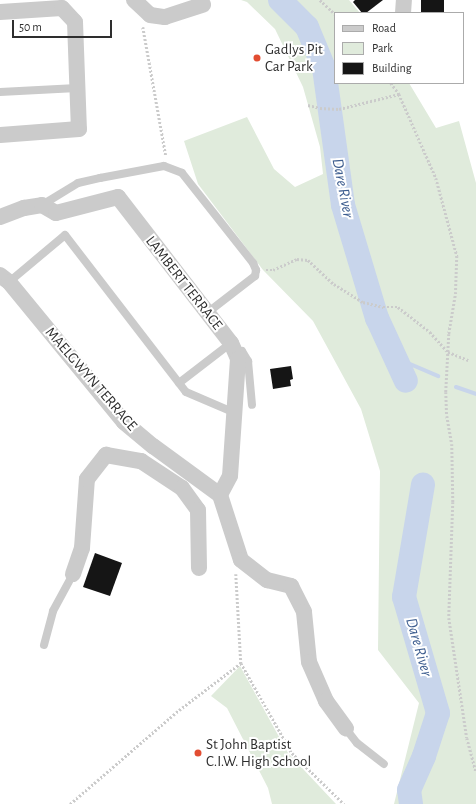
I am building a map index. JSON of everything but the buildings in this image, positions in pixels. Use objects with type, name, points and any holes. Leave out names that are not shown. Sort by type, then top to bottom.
[{"type":"street","points":[[403,12],[404,0]]},
{"type":"street","points":[[136,2],[150,16],[165,17],[203,5]]},
{"type":"street","points":[[0,12],[62,8],[75,22],[79,129],[0,135]]},
{"type":"street","name":"LAMBERT TERRACE","points":[[42,205],[56,213],[118,197],[233,348]]},
{"type":"street","points":[[0,217],[24,208],[42,205]]},
{"type":"street","name":"MAELGWYN TERRACE","points":[[5,278],[124,422],[222,500]]},
{"type":"street","points":[[233,348],[238,359],[235,414],[230,476],[222,500],[241,560],[267,580],[291,586],[304,612],[309,662],[326,701],[346,729]]},
{"type":"street","points":[[148,465],[153,446]]},
{"type":"street","points":[[73,574],[82,548],[87,478],[106,455],[141,461],[182,488],[198,510],[198,568]]},
{"type":"lane","points":[[0,92],[77,88]]},
{"type":"lane","points":[[42,205],[78,183],[164,166],[182,172],[253,263],[256,270],[255,276],[207,313]]},
{"type":"lane","points":[[5,278],[65,235],[186,392],[235,414]]},
{"type":"lane","points":[[179,383],[233,348],[242,351],[248,360],[252,404]]},
{"type":"lane","points":[[44,645],[53,611],[73,574]]},
{"type":"lane","points":[[346,729],[357,743],[384,764]]},
{"type":"path","points":[[320,0],[334,13]]},
{"type":"path","points":[[136,2],[166,156],[164,166]]},
{"type":"path","points":[[392,84],[399,94],[436,178],[457,256],[456,292],[449,334],[448,352],[447,416],[452,444],[453,502],[449,618],[468,738],[476,771]]},
{"type":"path","points":[[308,105],[320,108],[339,109],[399,94]]},
{"type":"path","points":[[256,270],[273,270],[297,259],[308,260],[334,284],[363,302],[383,307],[398,307],[430,332],[448,352],[468,360]]},
{"type":"path","points":[[241,560],[235,575],[241,663],[292,752],[344,804]]},
{"type":"path","points":[[70,804],[179,710],[241,663]]},
{"type":"green space","points":[[241,0],[349,0],[359,12],[334,12],[334,84],[410,84],[436,128],[459,121],[476,183],[476,804],[394,804],[419,703],[378,650],[380,471],[361,409],[313,321],[263,270],[198,184],[184,141],[247,117],[274,169],[295,187],[323,174],[320,147],[303,87],[275,29],[247,2]]},
{"type":"green space","points":[[240,666],[288,753],[336,804],[272,804],[268,788],[227,708],[211,696]]},
{"type":"waterway","name":"Dare River","points":[[280,0],[307,27],[324,68],[343,205],[377,318],[406,381]]},
{"type":"waterway","points":[[396,358],[438,376]]},
{"type":"waterway","points":[[456,387],[476,394]]},
{"type":"waterway","name":"Dare River","points":[[411,804],[409,790],[424,756],[438,713],[404,597],[423,485]]},
{"type":"place","name":"Gadlys Pit Car Park","points":[[257,58]]},
{"type":"place","name":"St John Baptist C.I.W. High School","points":[[198,753]]}]
